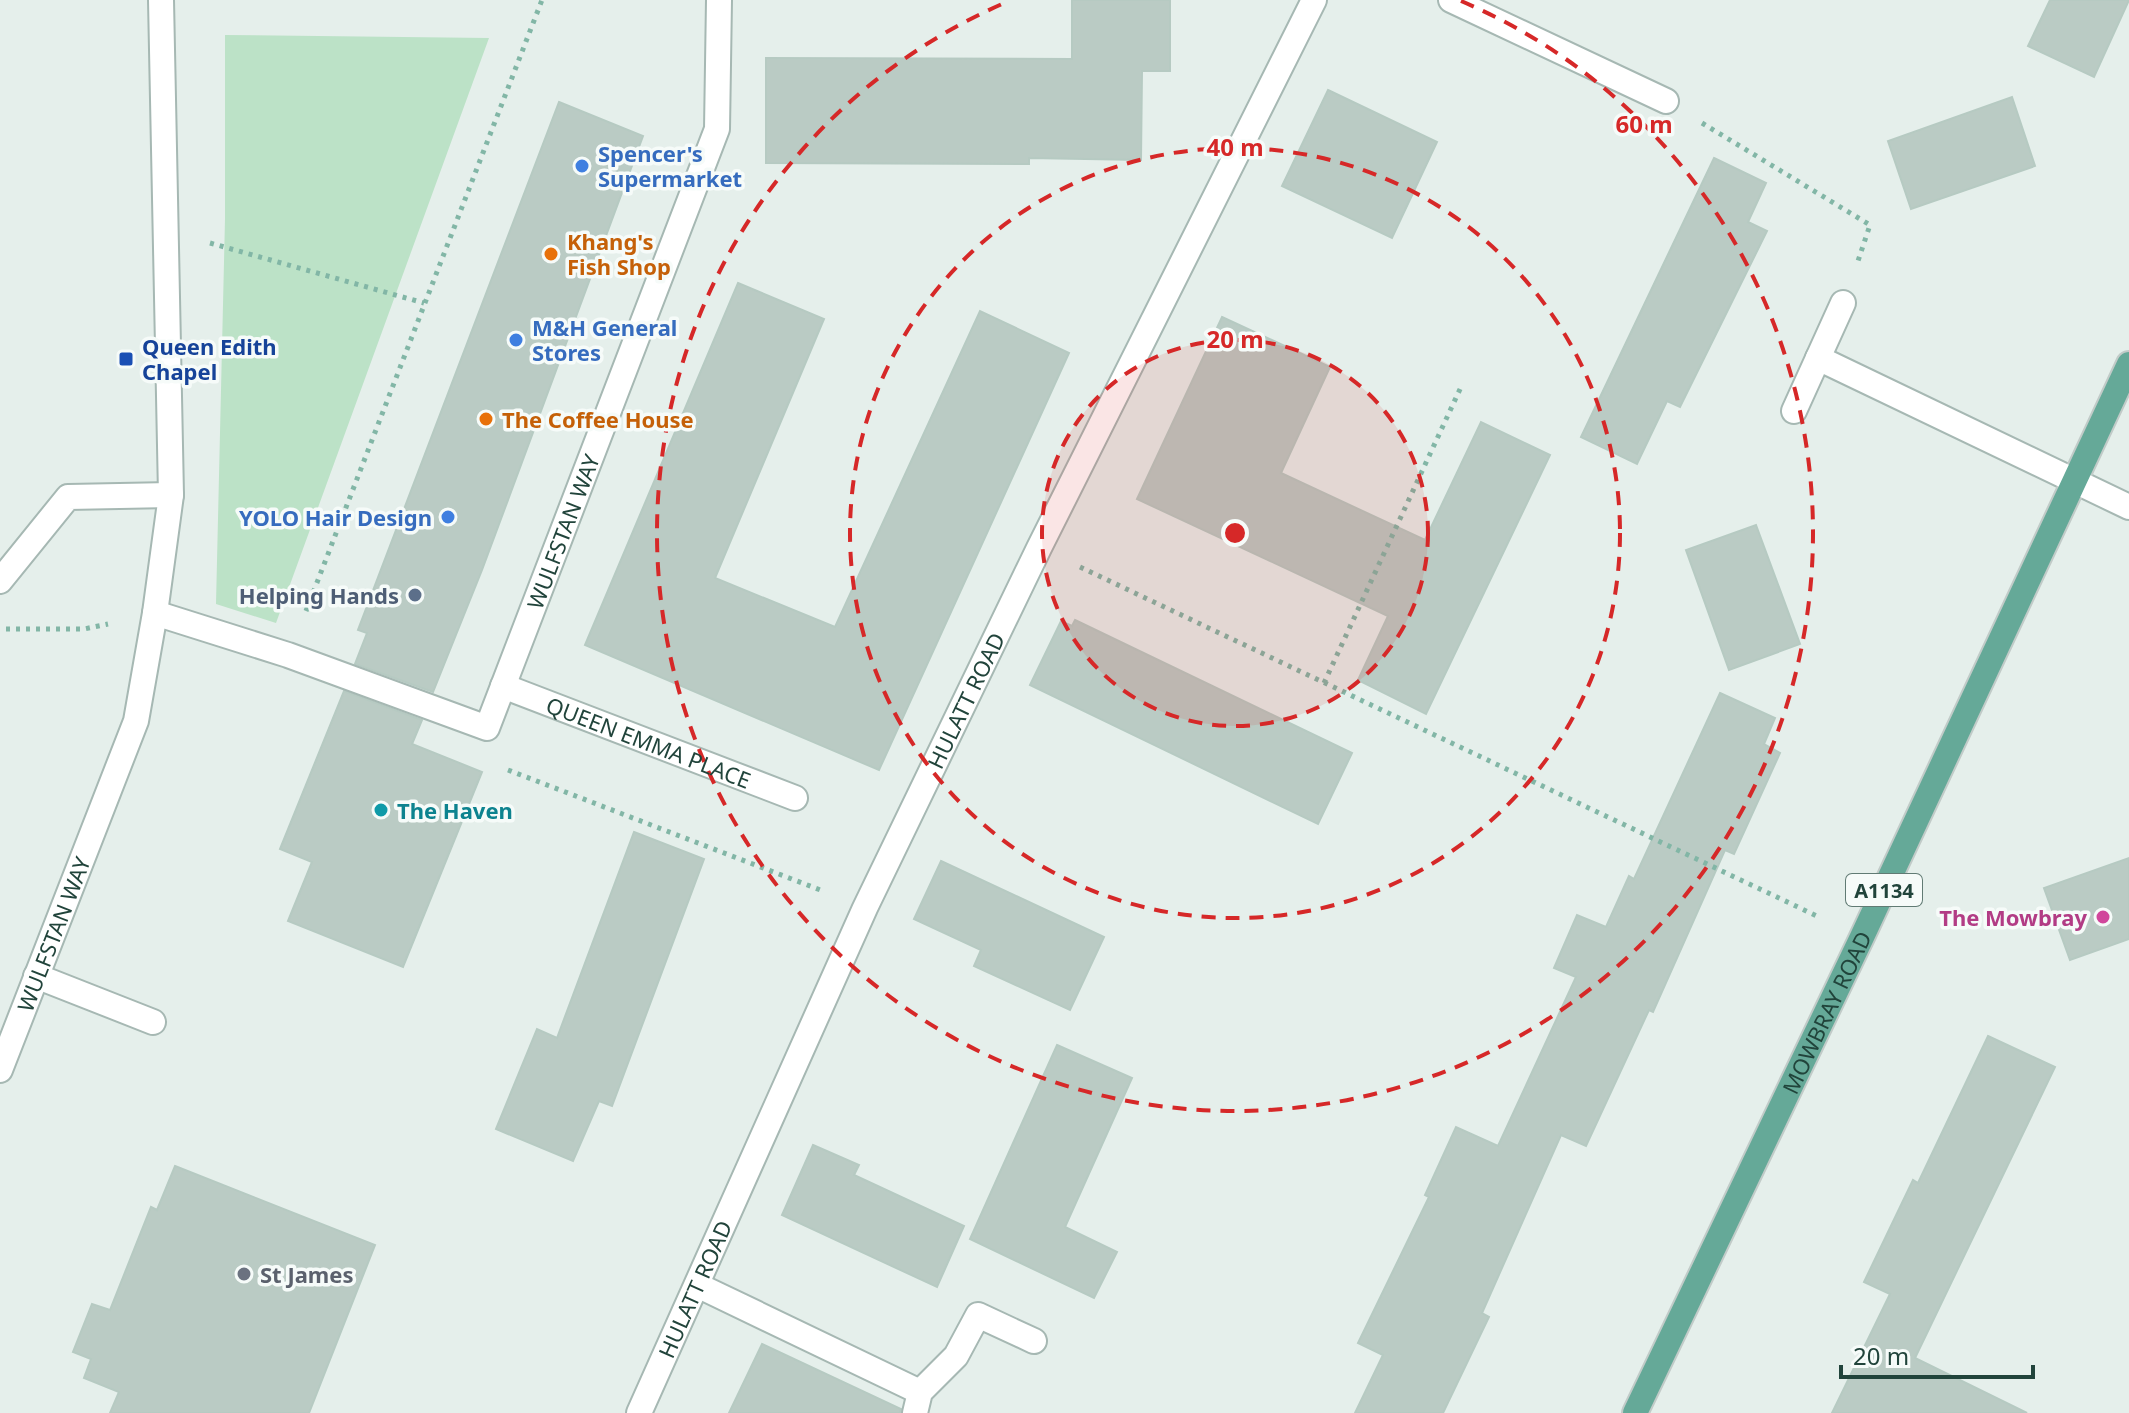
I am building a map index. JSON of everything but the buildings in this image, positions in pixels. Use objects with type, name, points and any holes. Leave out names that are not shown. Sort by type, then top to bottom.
[{"type":"main road","name":"MOWBRAY ROAD","points":[[1635,1413],[1862,937],[2129,364]]},
{"type":"street","name":"WULFSTAN WAY","points":[[0,1070],[136,721],[155,613],[171,495],[161,0]]},
{"type":"street","name":"WULFSTAN WAY","points":[[487,728],[717,129],[719,0]]},
{"type":"street","name":"HULATT ROAD","points":[[639,1413],[865,908],[1039,548],[1314,0]]},
{"type":"street","points":[[1451,0],[1666,101]]},
{"type":"street","points":[[1794,411],[1843,303]]},
{"type":"street","points":[[1818,358],[2129,507]]},
{"type":"street","points":[[0,581],[68,497],[171,495]]},
{"type":"street","points":[[155,613],[288,655],[487,728]]},
{"type":"street","name":"QUEEN EMMA PLACE","points":[[503,686],[795,798]]},
{"type":"street","points":[[36,976],[153,1022]]},
{"type":"street","points":[[697,1285],[918,1402],[956,1356],[978,1315],[1034,1341]]},
{"type":"path","points":[[288,655],[542,0]]},
{"type":"path","points":[[1666,101],[1870,225],[1843,303]]},
{"type":"path","points":[[164,230],[424,303]]},
{"type":"path","points":[[1324,683],[1461,387]]},
{"type":"path","points":[[1039,548],[1862,937]]},
{"type":"path","points":[[0,629],[84,629],[155,613]]},
{"type":"path","points":[[487,728],[475,758],[865,908]]},
{"type":"green space","points":[[225,35],[489,38],[276,623],[216,604],[225,219]]},
{"type":"place","name":"Spencer's Supermarket","points":[[582,166]]},
{"type":"place","name":"Khang's Fish Shop","points":[[551,254]]},
{"type":"place","name":"M&H General Stores","points":[[516,340]]},
{"type":"place","name":"Queen Edith Chapel","points":[[126,359]]},
{"type":"place","name":"The Coffee House","points":[[486,419]]},
{"type":"place","name":"YOLO Hair Design","points":[[448,517]]},
{"type":"place","name":"Helping Hands","points":[[415,595]]},
{"type":"place","name":"The Haven","points":[[381,810]]},
{"type":"place","name":"The Mowbray","points":[[2103,917]]},
{"type":"place","name":"St James","points":[[244,1274]]}]
